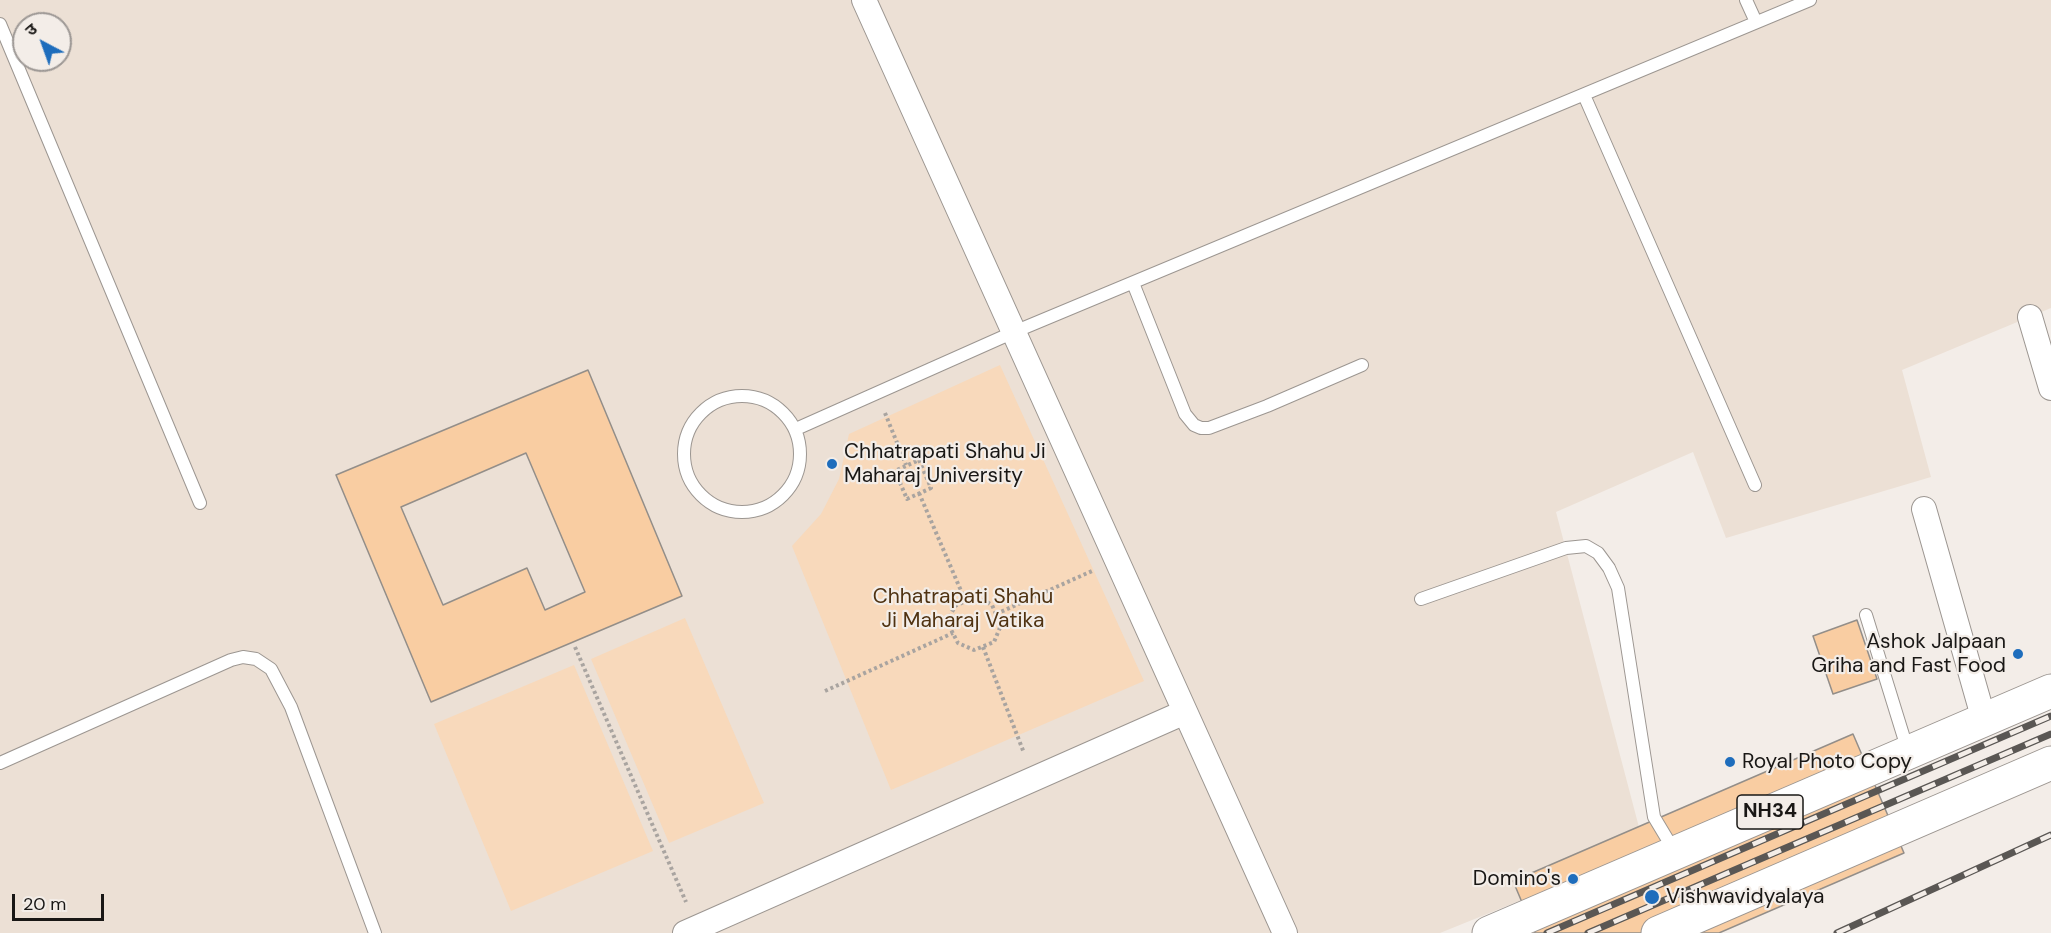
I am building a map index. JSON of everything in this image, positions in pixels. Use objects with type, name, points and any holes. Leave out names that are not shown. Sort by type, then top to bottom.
[{"type":"highway","name":"NH34","points":[[1489,933],[2051,691]]},
{"type":"highway","points":[[1658,933],[2051,763]]},
{"type":"street","points":[[864,0],[1285,933]]},
{"type":"street","points":[[2030,317],[2051,388]]},
{"type":"street","points":[[1924,509],[1984,720]]},
{"type":"street","points":[[685,933],[1185,712]]},
{"type":"lane","points":[[1746,0],[1756,22]]},
{"type":"lane","points":[[796,429],[1014,332],[1810,0]]},
{"type":"lane","points":[[0,24],[200,503]]},
{"type":"lane","points":[[1584,95],[1755,485]]},
{"type":"lane","points":[[1133,282],[1185,414],[1194,425],[1201,428],[1209,428],[1267,406],[1362,365]]},
{"type":"lane","points":[[734,396],[753,396],[771,403],[796,429],[800,450],[798,469],[789,487],[777,501],[766,507],[740,512],[722,509],[705,499],[689,480],[685,467],[684,448],[689,429],[700,414],[715,402],[734,396]]},
{"type":"lane","points":[[1421,599],[1566,548],[1586,546],[1598,553],[1609,568],[1618,588],[1654,817],[1675,853]]},
{"type":"lane","points":[[1866,615],[1908,752]]},
{"type":"lane","points":[[0,764],[231,660],[243,657],[256,659],[271,669],[291,707],[375,933]]},
{"type":"path","points":[[877,393],[906,465]]},
{"type":"path","points":[[919,460],[931,488],[920,493],[907,499],[895,471],[919,460]]},
{"type":"path","points":[[920,493],[965,600]]},
{"type":"path","points":[[996,614],[1117,561]]},
{"type":"path","points":[[977,596],[992,605],[996,614],[1001,625],[994,642],[974,650],[958,643],[947,622],[955,606],[977,596]]},
{"type":"path","points":[[825,691],[953,633]]},
{"type":"path","points":[[983,646],[1034,778]]},
{"type":"path","points":[[575,647],[675,879]]},
{"type":"shaded area","name":"Chhatrapati Shahu Ji Maharaj University","points":[[0,0],[2051,0],[2051,308],[1902,370],[1931,477],[1726,538],[1693,452],[1556,512],[1645,850],[1440,933],[0,933]]},
{"type":"green space","name":"Chhatrapati Shahu Ji Maharaj Vatika","points":[[1000,365],[1144,681],[891,790],[792,546],[821,514],[839,479],[849,434]]},
{"type":"green space","points":[[685,618],[764,803],[669,843],[591,659]]},
{"type":"green space","points":[[574,665],[653,851],[511,911],[434,724]]},
{"type":"building","points":[[588,370],[682,596],[431,702],[336,475]],"holes":[[[526,453],[585,592],[545,610],[527,568],[443,605],[401,507]]]},
{"type":"building","points":[[1857,620],[1877,679],[1833,694],[1813,636]]},
{"type":"building","name":"Vishwavidyalaya","points":[[1853,734],[1904,853],[1719,933],[1535,933],[1513,881]]},
{"type":"railway","points":[[1547,933],[2051,716]]},
{"type":"railway","points":[[1588,933],[2051,734]]},
{"type":"railway","points":[[1837,933],[2051,835]]},
{"type":"place","name":"Chhatrapati Shahu Ji Maharaj University","points":[[832,464]]},
{"type":"place","name":"Ashok Jalpaan Griha and Fast Food","points":[[2018,654]]},
{"type":"place","name":"Royal Photo Copy","points":[[1730,762]]},
{"type":"place","name":"Domino's","points":[[1573,879]]},
{"type":"place","name":"Vishwavidyalaya","points":[[1652,897]]}]
